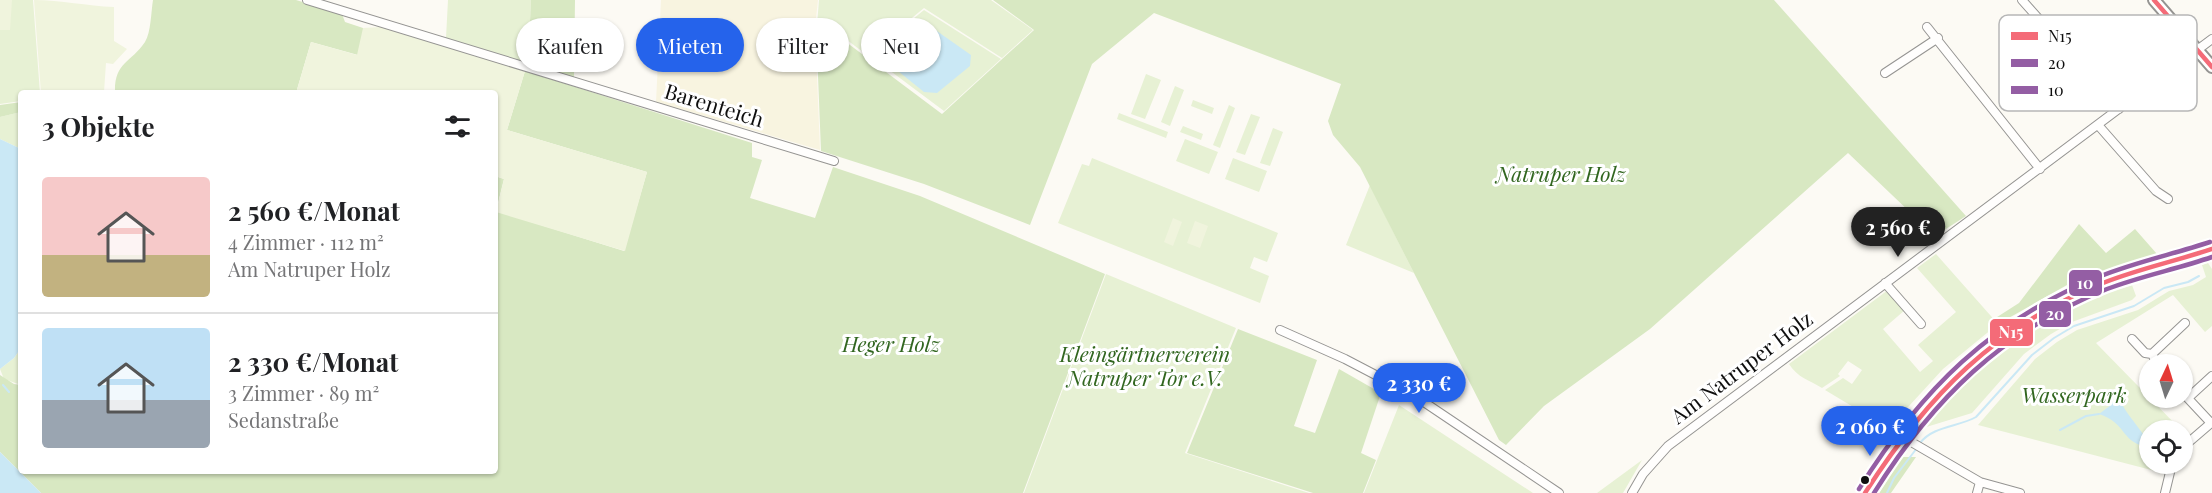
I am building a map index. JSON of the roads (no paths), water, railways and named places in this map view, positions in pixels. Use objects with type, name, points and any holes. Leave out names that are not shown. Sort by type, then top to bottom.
[{"type":"street","name":"Barenteich","points":[[307,0],[834,161]]},
{"type":"street","points":[[2022,0],[2035,15]]},
{"type":"street","points":[[2154,0],[2167,15]]},
{"type":"street","points":[[1927,27],[2040,169]]},
{"type":"street","points":[[1885,73],[1938,38]]},
{"type":"street","name":"Am Natruper Holz","points":[[2197,49],[2212,39]]},
{"type":"street","points":[[2197,51],[2212,68]]},
{"type":"street","name":"Am Natruper Holz","points":[[1632,493],[1649,466],[1668,446],[2116,111]]},
{"type":"street","points":[[2098,125],[2156,191],[2168,199]]},
{"type":"street","points":[[1865,493],[1901,436],[1930,401],[1966,365],[2043,309],[2106,282],[2212,249]]},
{"type":"street","points":[[1886,283],[1921,324]]},
{"type":"street","points":[[2132,339],[2145,353],[2152,354],[2185,323]]},
{"type":"street","points":[[1280,330],[1412,394],[1560,493]]},
{"type":"street","points":[[2193,390],[2212,376]]},
{"type":"street","points":[[2193,402],[2212,422],[2193,438]]},
{"type":"street","points":[[1901,436],[1980,482],[2020,493]]},
{"type":"street","points":[[2165,493],[2170,474]]},
{"type":"street","points":[[1977,493],[1980,482]]},
{"type":"water","points":[[941,34],[971,55],[970,66],[937,93],[924,92],[899,72],[941,72]]},
{"type":"water","points":[[0,139],[18,148],[18,352],[0,369]]},
{"type":"water","points":[[2117,394],[2139,429],[2139,444],[2131,440],[2114,422],[2099,414],[2111,405]]},
{"type":"water","points":[[0,452],[18,470],[18,474],[22,474],[41,493],[0,493]]},
{"type":"waterway","points":[[1920,443],[1932,433],[1976,417],[2032,355],[2074,326],[2134,306],[2164,288],[2188,282],[2199,276]]},
{"type":"waterway","points":[[3,385],[9,392]]},
{"type":"waterway","points":[[2060,430],[2086,416],[2099,414]]},
{"type":"waterway","points":[[1887,493],[1894,478],[1917,448]]},
{"type":"park label","name":"Natruper Holz","points":[[1561,175]]},
{"type":"park label","name":"Heger Holz","points":[[891,345]]},
{"type":"park label","name":"Kleingärtnerverein Natruper Tor e.V.","points":[[1145,367]]},
{"type":"park label","name":"Wasserpark","points":[[2074,396]]}]
